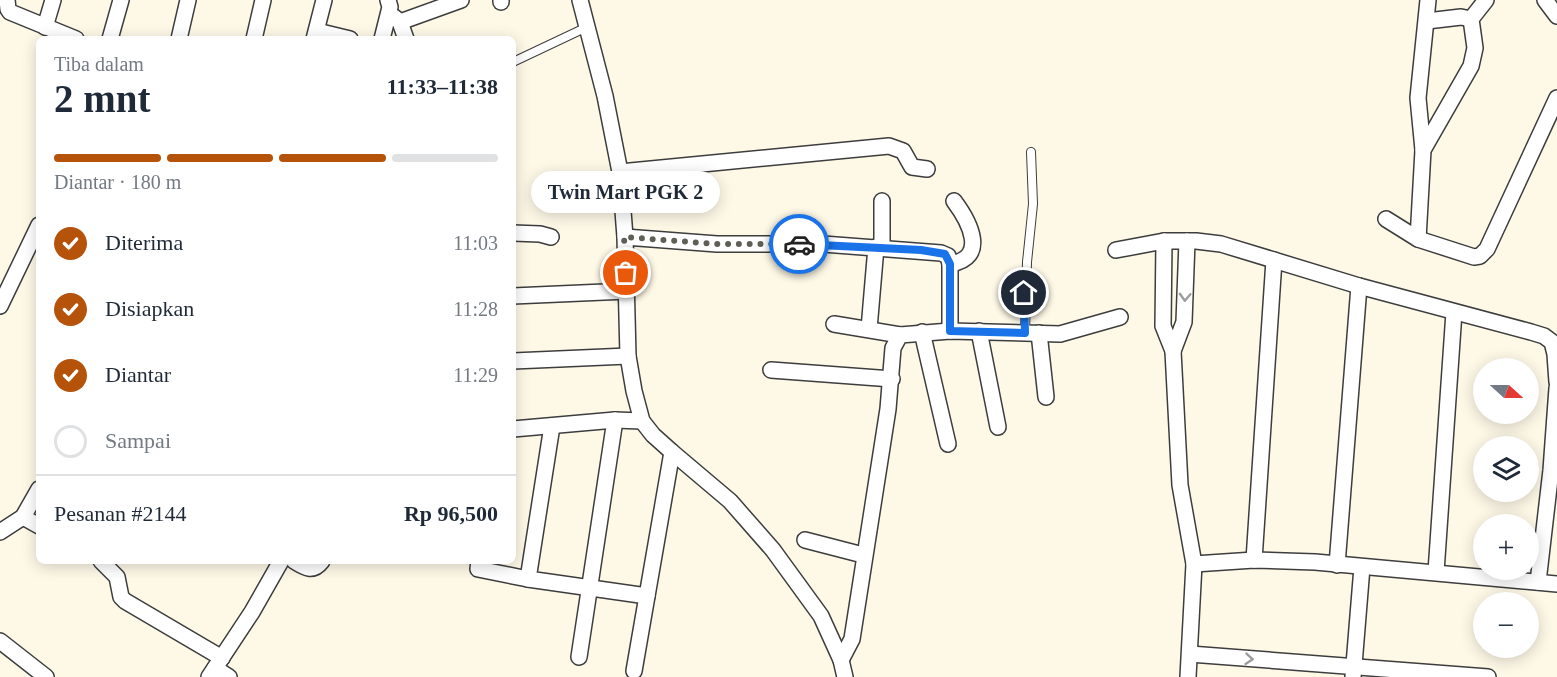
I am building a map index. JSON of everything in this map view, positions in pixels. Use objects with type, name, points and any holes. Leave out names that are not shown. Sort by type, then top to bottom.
[{"type":"street","points":[[7,0],[10,12],[68,36]]},
{"type":"street","points":[[45,27],[53,0]]},
{"type":"street","points":[[111,36],[121,0]]},
{"type":"street","points":[[180,36],[188,0]]},
{"type":"street","points":[[255,36],[263,0]]},
{"type":"street","points":[[316,35],[324,0]]},
{"type":"street","points":[[392,12],[461,0]]},
{"type":"street","points":[[580,0],[605,96],[620,171],[627,291],[628,356],[642,421],[672,453],[730,501],[773,550],[821,616],[841,660],[845,677]]},
{"type":"street","points":[[1418,239],[1423,150],[1418,98],[1428,0]]},
{"type":"street","points":[[1423,150],[1471,66],[1475,48],[1471,19],[1486,0]]},
{"type":"street","points":[[1545,0],[1557,16]]},
{"type":"street","points":[[383,36],[392,12]]},
{"type":"street","points":[[392,12],[404,36]]},
{"type":"street","points":[[1427,21],[1461,17],[1471,19]]},
{"type":"street","points":[[1386,219],[1418,239],[1474,257],[1480,256],[1487,249],[1557,98]]},
{"type":"street","points":[[620,171],[889,146],[903,151],[912,166],[927,169]]},
{"type":"street","points":[[869,329],[882,201]]},
{"type":"street","points":[[950,264],[965,260],[970,254],[973,243],[968,224],[954,201]]},
{"type":"street","points":[[0,306],[36,231]]},
{"type":"street","points":[[516,233],[551,237]]},
{"type":"street","points":[[624,237],[717,244],[823,244],[941,253],[948,256],[950,264],[950,331]]},
{"type":"street","points":[[1173,351],[1184,322],[1187,240]]},
{"type":"street","points":[[1116,249],[1187,240],[1221,244],[1359,286],[1544,336],[1552,342],[1557,382]]},
{"type":"street","points":[[1164,242],[1163,326],[1173,351],[1180,484],[1194,564],[1188,677],[1194,677]]},
{"type":"street","points":[[1254,560],[1274,260]]},
{"type":"street","points":[[1337,565],[1359,286]]},
{"type":"street","points":[[516,296],[627,291]]},
{"type":"street","points":[[1436,572],[1454,312]]},
{"type":"street","points":[[834,324],[900,335],[950,331],[1068,333],[1120,317]]},
{"type":"street","points":[[978,331],[998,427]]},
{"type":"street","points":[[922,332],[948,444]]},
{"type":"street","points":[[1032,333],[1046,397]]},
{"type":"street","points":[[841,660],[852,639],[892,379],[893,348],[900,335]]},
{"type":"street","points":[[516,361],[628,356]]},
{"type":"street","points":[[771,370],[892,379]]},
{"type":"street","points":[[1539,582],[1557,388]]},
{"type":"street","points":[[516,429],[615,420],[642,421]]},
{"type":"street","points":[[579,657],[615,420]]},
{"type":"street","points":[[528,579],[552,426]]},
{"type":"street","points":[[634,671],[672,453]]},
{"type":"street","points":[[0,532],[23,517],[36,494]]},
{"type":"street","points":[[23,517],[36,524]]},
{"type":"street","points":[[805,540],[864,555]]},
{"type":"street","points":[[1194,564],[1254,560],[1315,562],[1557,584]]},
{"type":"street","points":[[104,564],[117,577],[124,601],[229,677]]},
{"type":"street","points":[[215,668],[252,612],[279,564]]},
{"type":"street","points":[[300,564],[311,569],[319,564]]},
{"type":"street","points":[[479,564],[478,569],[528,579],[647,596]]},
{"type":"street","points":[[1353,672],[1362,567]]},
{"type":"street","points":[[0,641],[46,677]]},
{"type":"street","points":[[1190,654],[1353,672],[1479,676]]},
{"type":"lane","points":[[516,61],[587,27]]},
{"type":"lane","points":[[1031,152],[1033,204],[1025,283],[1032,333]]},
{"type":"way so far","points":[[626,273],[624,237],[717,244],[799,244]]},
{"type":"place","name":"Twin Mart PGK 2","points":[[626,273]]},
{"type":"route","points":[[799,244],[921,250],[945,254],[950,264],[950,331],[1025,333],[1024,293]]}]
